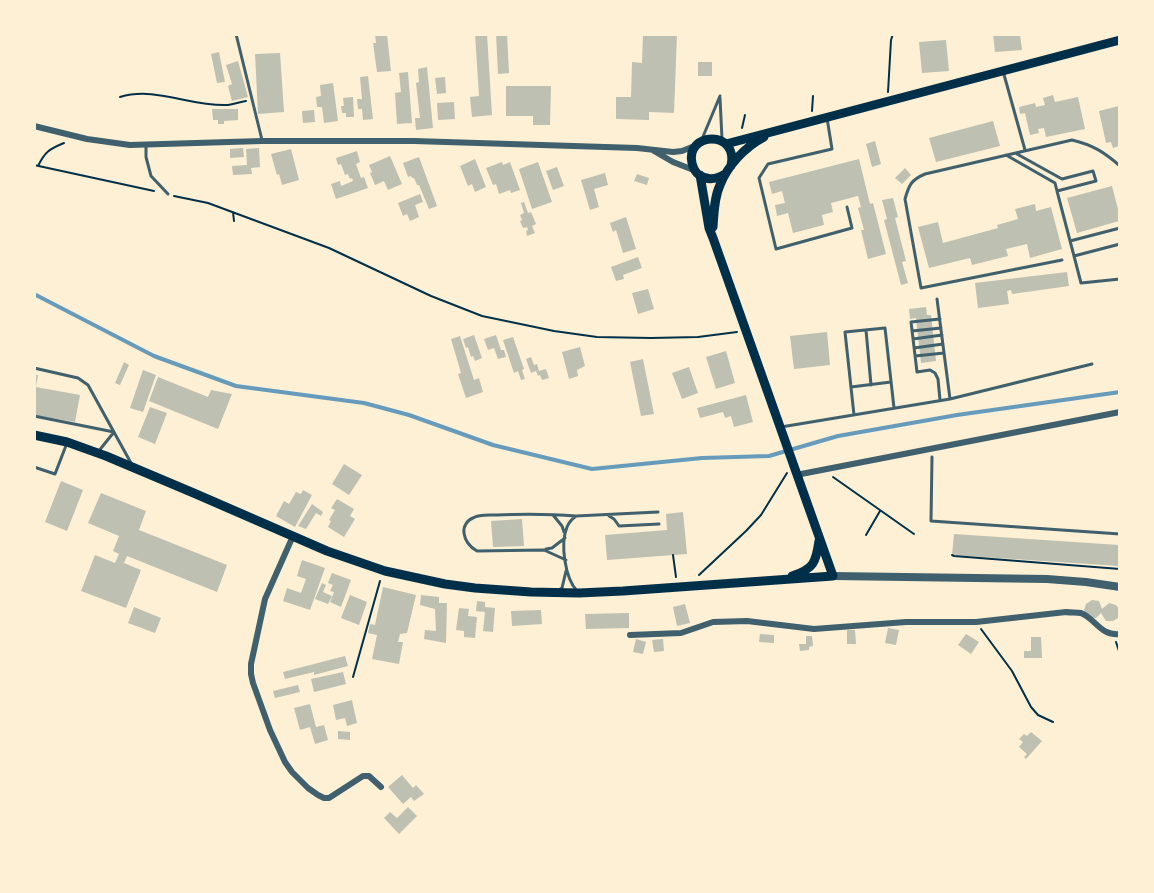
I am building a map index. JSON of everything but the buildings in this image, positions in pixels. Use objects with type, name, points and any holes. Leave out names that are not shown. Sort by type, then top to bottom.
[{"type":"main road","points":[[724,142],[732,154],[728,170],[713,179],[698,173],[692,165],[693,151],[699,143],[711,138],[724,142],[776,130],[1119,40]]},
{"type":"main road","points":[[713,238],[715,204],[719,186],[728,170],[749,145],[776,130]]},
{"type":"main road","points":[[34,435],[67,442],[133,467],[327,551],[384,571],[445,584],[557,593],[623,591],[833,576],[792,472],[781,431],[709,228],[698,173]]},
{"type":"main road","points":[[783,579],[802,573],[811,567],[817,558],[819,538]]},
{"type":"street","points":[[34,126],[108,143],[146,144],[414,141],[673,152],[682,151],[699,143]]},
{"type":"street","points":[[651,150],[698,173]]},
{"type":"street","points":[[792,472],[1119,412]]},
{"type":"street","points":[[293,536],[266,599],[251,664],[253,683],[279,752],[292,772],[308,788],[324,798],[329,798],[363,776],[369,776],[381,787]]},
{"type":"street","points":[[833,576],[1047,579],[1119,587]]},
{"type":"street","points":[[630,635],[681,633],[713,622],[747,621],[814,630],[906,622],[976,622],[1066,612],[1081,613],[1101,629],[1112,634],[1119,634]]},
{"type":"lane","points":[[236,34],[262,141]]},
{"type":"lane","points":[[1003,71],[1025,150]]},
{"type":"lane","points":[[699,143],[720,96],[724,142]]},
{"type":"lane","points":[[827,116],[832,149],[768,164],[759,178],[776,249],[852,228],[847,207]]},
{"type":"lane","points":[[1062,260],[921,288],[905,199],[908,187],[916,178],[926,174],[1072,140],[1086,143],[1100,150],[1119,166]]},
{"type":"lane","points":[[146,144],[146,157],[151,176],[168,194]]},
{"type":"lane","points":[[1015,153],[1062,179],[1093,171],[1096,181],[1058,191]]},
{"type":"lane","points":[[1006,155],[1055,183],[1081,283],[1119,279]]},
{"type":"lane","points":[[1070,241],[1119,228]]},
{"type":"lane","points":[[1074,256],[1119,244]]},
{"type":"lane","points":[[937,299],[950,399]]},
{"type":"lane","points":[[940,319],[911,322],[917,372],[930,370],[935,373],[938,379],[940,400]]},
{"type":"lane","points":[[854,415],[845,332],[885,328],[894,408]]},
{"type":"lane","points":[[912,331],[941,328]]},
{"type":"lane","points":[[866,330],[871,385]]},
{"type":"lane","points":[[913,339],[942,335]]},
{"type":"lane","points":[[914,348],[943,344]]},
{"type":"lane","points":[[915,356],[944,353]]},
{"type":"lane","points":[[781,431],[854,415],[950,399],[1092,364]]},
{"type":"lane","points":[[34,368],[84,381],[133,467]]},
{"type":"lane","points":[[851,387],[891,382]]},
{"type":"lane","points":[[34,416],[114,432]]},
{"type":"lane","points":[[97,453],[114,432]]},
{"type":"lane","points":[[34,467],[56,474],[67,442]]},
{"type":"lane","points":[[932,457],[932,521],[1119,534]]},
{"type":"lane","points":[[565,536],[552,548],[544,550],[477,551],[471,548],[464,532],[466,522],[483,515],[529,513],[576,516],[658,512]]},
{"type":"lane","points":[[608,514],[619,526],[660,524]]},
{"type":"lane","points":[[553,515],[562,526],[565,536]]},
{"type":"lane","points":[[576,516],[567,526],[565,536],[567,569],[573,587],[579,592]]},
{"type":"lane","points":[[544,550],[566,560]]},
{"type":"lane","points":[[557,593],[562,588],[567,569]]},
{"type":"path","points":[[888,92],[893,34]]},
{"type":"path","points":[[120,97],[131,93],[144,93],[227,105],[252,100]]},
{"type":"path","points":[[812,114],[813,96]]},
{"type":"path","points":[[741,131],[745,115]]},
{"type":"path","points":[[87,139],[48,149],[36,165],[208,203],[329,248],[431,296],[482,316],[597,337],[698,337],[746,331]]},
{"type":"path","points":[[233,213],[234,221]]},
{"type":"path","points":[[697,577],[761,515],[792,472]]},
{"type":"path","points":[[833,477],[914,534]]},
{"type":"path","points":[[866,535],[880,511]]},
{"type":"path","points":[[673,555],[676,580]]},
{"type":"path","points":[[952,555],[1119,569]]},
{"type":"path","points":[[1004,560],[1004,566]]},
{"type":"path","points":[[1111,568],[1111,575]]},
{"type":"path","points":[[353,677],[384,571]]},
{"type":"path","points":[[976,622],[1012,671],[1031,707],[1038,715],[1053,722]]},
{"type":"waterway","points":[[34,294],[154,356],[236,386],[364,403],[409,415],[493,445],[592,469],[702,458],[769,456],[838,436],[957,415],[1120,392]]}]
